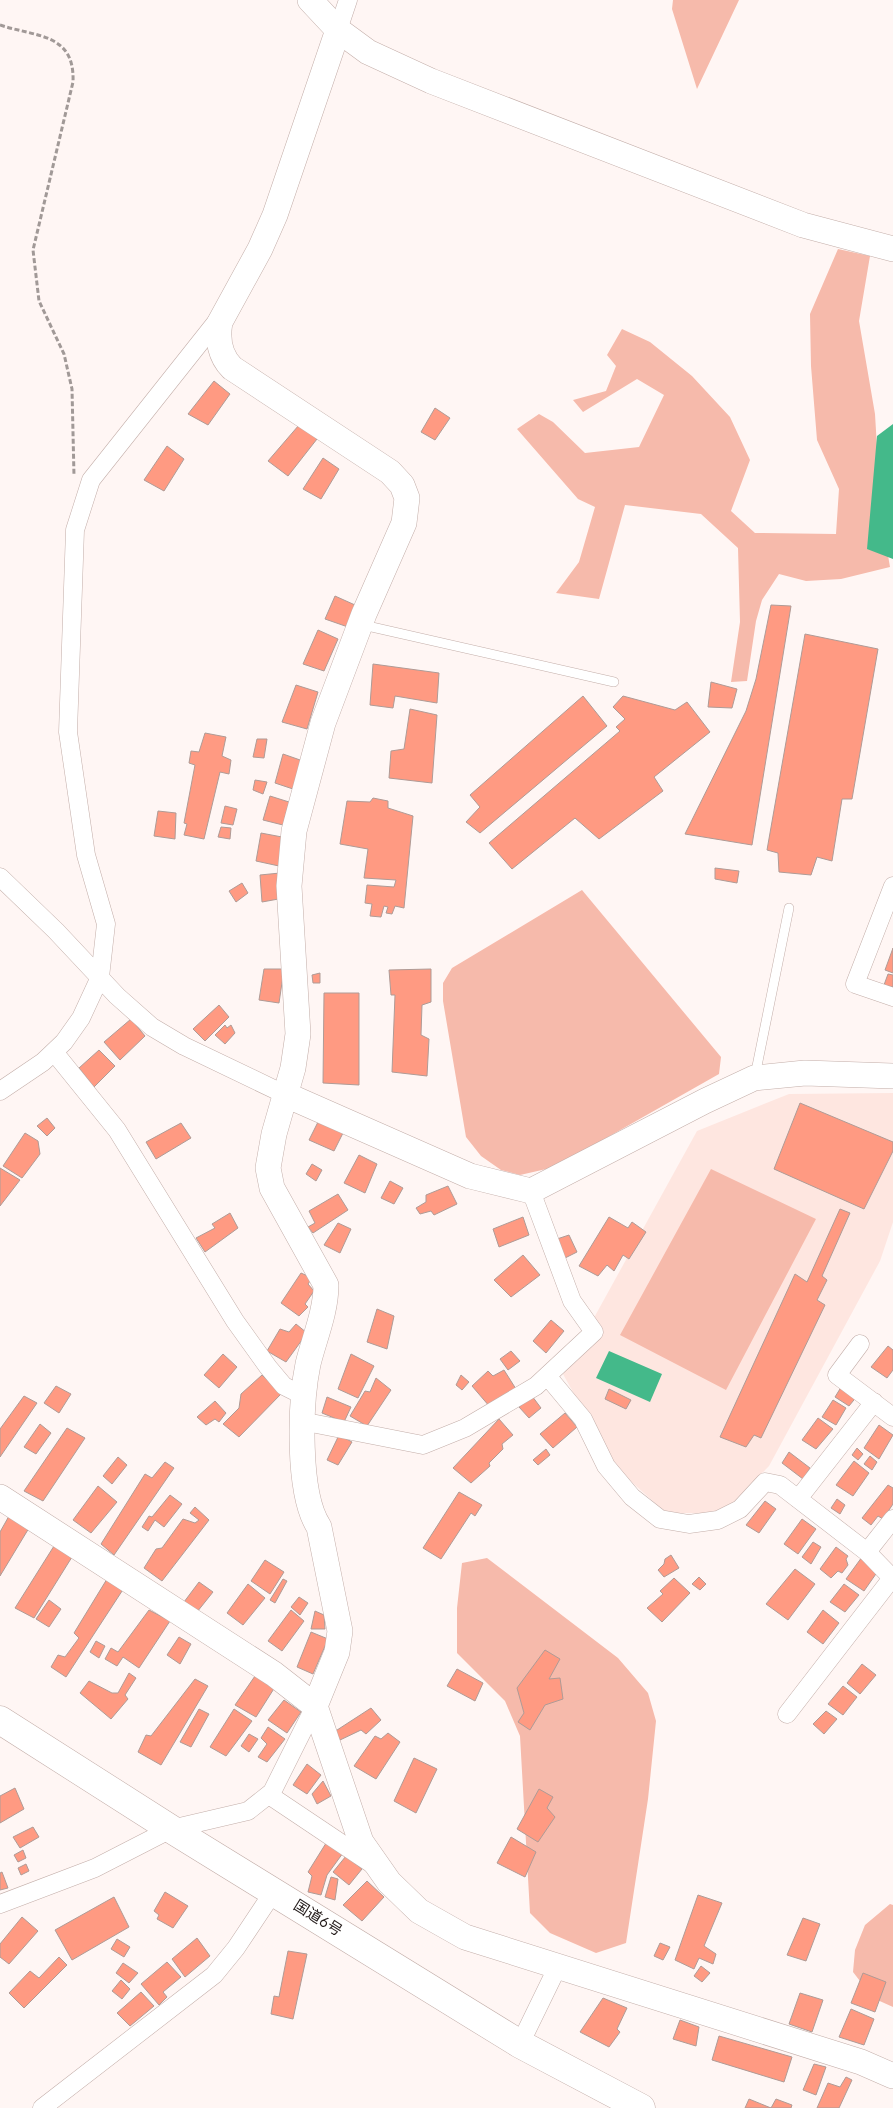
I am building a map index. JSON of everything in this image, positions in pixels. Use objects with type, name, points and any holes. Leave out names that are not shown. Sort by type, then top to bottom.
[{"type":"highway","name":"国道6号","points":[[0,1720],[171,1829],[520,2044],[641,2108]]},
{"type":"street","points":[[310,0],[338,30],[368,52],[431,81],[803,225],[893,249]]},
{"type":"street","points":[[0,1904],[95,1868],[146,1844],[171,1829],[248,1811],[272,1792],[315,1706],[338,1652],[340,1631],[319,1527],[312,1517],[304,1472],[301,1421],[308,1366],[325,1299],[326,1285],[272,1188],[268,1168],[284,1094],[294,1068],[298,1034],[289,886],[294,831],[322,723],[360,624],[404,523],[407,498],[402,485],[390,472],[232,368],[222,353],[218,332],[228,308],[275,215],[348,0]]},
{"type":"street","points":[[0,1091],[43,1062],[64,1042],[81,1018],[100,977],[106,924],[86,854],[68,732],[75,530],[91,480],[228,308]]},
{"type":"street","points":[[0,877],[152,1027],[184,1046],[284,1094],[470,1176],[531,1191],[705,1101],[754,1078],[805,1073],[893,1076]]},
{"type":"street","points":[[893,886],[854,984],[893,997]]},
{"type":"street","points":[[54,1052],[117,1130],[235,1322],[262,1360],[284,1386],[304,1396]]},
{"type":"street","points":[[301,1421],[424,1445],[465,1428],[536,1386],[548,1377],[594,1332],[572,1301],[531,1191]]},
{"type":"street","points":[[860,1344],[837,1375],[893,1417]]},
{"type":"street","points":[[548,1377],[583,1419],[606,1466],[632,1497],[660,1519],[689,1524],[718,1520],[740,1508],[764,1482],[780,1485],[867,1552],[892,1579],[786,1714]]},
{"type":"street","points":[[798,1498],[874,1402]]},
{"type":"street","points":[[0,1497],[274,1674],[315,1706],[361,1842],[381,1871],[406,1900],[439,1924],[465,1937],[861,2062],[893,2076]]},
{"type":"street","points":[[867,1552],[893,1519]]},
{"type":"street","points":[[269,1794],[381,1871]]},
{"type":"street","points":[[42,2108],[214,1976],[236,1948],[274,1891]]},
{"type":"street","points":[[520,2044],[558,1966]]},
{"type":"lane","points":[[360,624],[614,682]]},
{"type":"lane","points":[[754,1078],[789,908]]},
{"type":"path","points":[[0,25],[51,39],[67,51],[74,65],[73,82],[33,250],[39,301],[64,354],[72,389],[74,483]]},
{"type":"shaded area","points":[[673,0],[739,0],[697,89],[672,9]]},
{"type":"shaded area","points":[[838,249],[870,256],[859,321],[875,414],[881,515],[890,567],[841,579],[806,581],[779,574],[762,600],[756,621],[747,681],[731,682],[740,622],[738,548],[701,514],[625,505],[599,599],[556,593],[579,562],[595,507],[578,499],[517,429],[539,414],[553,422],[585,453],[639,447],[664,395],[637,379],[583,412],[573,400],[606,391],[616,366],[607,355],[622,329],[650,342],[692,376],[730,417],[750,460],[731,511],[755,533],[836,534],[839,489],[817,440],[811,366],[810,314]]},
{"type":"shaded area","points":[[893,424],[893,559],[867,549],[877,436]]},
{"type":"shaded area","points":[[582,890],[721,1057],[719,1074],[555,1167],[520,1175],[501,1170],[481,1156],[466,1137],[443,1001],[443,983],[452,968]]},
{"type":"shaded area","points":[[893,1093],[893,1222],[880,1261],[769,1466],[723,1513],[666,1513],[614,1466],[563,1374],[697,1131],[789,1094]]},
{"type":"shaded area","points":[[711,1169],[816,1219],[726,1390],[620,1335]]},
{"type":"shaded area","points":[[609,1351],[662,1374],[650,1402],[596,1378]]},
{"type":"shaded area","points":[[487,1558],[618,1658],[648,1693],[656,1721],[648,1799],[626,1943],[596,1953],[550,1933],[530,1913],[520,1736],[505,1701],[457,1653],[457,1608],[462,1563]]},
{"type":"shaded area","points":[[890,1904],[893,1905],[893,2007],[873,1998],[853,1972],[855,1950],[865,1925]]},
{"type":"building","points":[[214,381],[230,394],[208,425],[188,414]]},
{"type":"building","points":[[435,408],[450,418],[435,440],[421,432]]},
{"type":"building","points":[[299,425],[317,439],[288,476],[268,461]]},
{"type":"building","points":[[167,446],[184,459],[164,491],[144,480]]},
{"type":"building","points":[[323,458],[339,469],[321,499],[303,489]]},
{"type":"building","points":[[335,596],[355,605],[348,627],[325,619]]},
{"type":"building","points":[[771,605],[791,606],[752,845],[685,834],[746,711],[756,679]]},
{"type":"building","points":[[318,630],[338,639],[324,671],[303,664]]},
{"type":"building","points":[[805,634],[878,649],[852,799],[842,799],[832,861],[817,857],[811,875],[779,872],[778,853],[767,850]]},
{"type":"building","points":[[373,664],[439,673],[437,703],[395,696],[393,708],[370,705]]},
{"type":"building","points":[[711,682],[737,689],[732,708],[708,707]]},
{"type":"building","points":[[296,685],[318,692],[307,729],[282,722]]},
{"type":"building","points":[[583,696],[607,726],[480,833],[466,822],[480,807],[470,795]]},
{"type":"building","points":[[623,696],[675,710],[687,702],[710,732],[654,777],[663,791],[599,839],[575,818],[512,869],[489,843],[620,731],[616,727],[625,719],[613,707]]},
{"type":"building","points":[[410,709],[437,715],[432,783],[389,778],[391,751],[404,749]]},
{"type":"building","points":[[205,733],[226,737],[222,756],[231,760],[229,774],[220,772],[204,839],[184,835],[187,824],[184,823],[195,765],[189,763],[191,751],[199,752]]},
{"type":"building","points":[[257,739],[267,739],[264,758],[253,757]]},
{"type":"building","points":[[283,754],[303,761],[296,790],[275,783]]},
{"type":"building","points":[[255,780],[267,782],[263,794],[253,790]]},
{"type":"building","points":[[270,796],[289,802],[283,825],[263,820]]},
{"type":"building","points":[[373,798],[388,801],[388,808],[413,816],[404,908],[395,906],[392,914],[386,913],[388,907],[384,906],[381,917],[370,916],[372,904],[365,903],[367,885],[394,887],[396,880],[364,878],[368,849],[340,844],[347,801],[370,802]]},
{"type":"building","points":[[225,806],[237,809],[233,825],[221,823]]},
{"type":"building","points":[[158,811],[176,813],[175,839],[154,836]]},
{"type":"building","points":[[221,827],[231,828],[230,839],[218,837]]},
{"type":"building","points":[[261,833],[282,837],[279,866],[256,861]]},
{"type":"building","points":[[715,868],[739,871],[737,883],[715,879]]},
{"type":"building","points":[[280,873],[284,898],[262,902],[260,875]]},
{"type":"building","points":[[242,883],[248,893],[236,902],[229,891]]},
{"type":"building","points":[[893,948],[893,973],[885,970]]},
{"type":"building","points":[[264,969],[284,969],[279,1003],[259,1000]]},
{"type":"building","points":[[431,969],[431,1002],[422,1005],[421,1035],[429,1039],[427,1076],[392,1072],[395,995],[391,995],[389,970]]},
{"type":"building","points":[[320,973],[320,983],[313,983],[312,975]]},
{"type":"building","points":[[888,974],[893,975],[893,987],[884,985]]},
{"type":"building","points":[[324,993],[359,993],[359,1085],[323,1083]]},
{"type":"building","points":[[219,1005],[229,1017],[205,1041],[193,1029]]},
{"type":"building","points":[[131,1019],[145,1036],[120,1060],[104,1042]]},
{"type":"building","points":[[225,1025],[227,1028],[231,1025],[235,1033],[225,1044],[215,1035]]},
{"type":"building","points":[[99,1050],[115,1066],[94,1087],[79,1068]]},
{"type":"building","points":[[800,1103],[893,1142],[893,1151],[864,1209],[774,1169]]},
{"type":"building","points":[[47,1118],[55,1128],[47,1136],[37,1126]]},
{"type":"building","points":[[319,1120],[344,1131],[334,1151],[309,1140]]},
{"type":"building","points":[[181,1123],[191,1138],[156,1159],[146,1142]]},
{"type":"building","points":[[25,1133],[38,1141],[40,1154],[22,1178],[3,1166]]},
{"type":"building","points":[[359,1155],[377,1164],[365,1193],[344,1183]]},
{"type":"building","points":[[312,1164],[322,1170],[316,1181],[306,1174]]},
{"type":"building","points":[[0,1168],[20,1180],[0,1206]]},
{"type":"building","points":[[390,1181],[403,1188],[394,1204],[381,1198]]},
{"type":"building","points":[[448,1186],[457,1204],[434,1215],[431,1211],[420,1214],[416,1208],[426,1202],[426,1195]]},
{"type":"building","points":[[338,1194],[348,1210],[313,1233],[308,1227],[315,1223],[309,1211]]},
{"type":"building","points":[[840,1209],[850,1213],[822,1276],[827,1280],[817,1300],[825,1305],[761,1438],[754,1435],[746,1447],[720,1437],[795,1274],[807,1282]]},
{"type":"building","points":[[230,1213],[238,1228],[205,1252],[196,1238],[215,1228],[212,1224]]},
{"type":"building","points":[[523,1217],[529,1235],[499,1247],[493,1229]]},
{"type":"building","points":[[609,1217],[628,1228],[632,1222],[646,1232],[629,1259],[623,1255],[614,1271],[607,1265],[598,1276],[579,1266]]},
{"type":"building","points":[[338,1223],[351,1229],[340,1253],[324,1245]]},
{"type":"building","points":[[569,1235],[577,1252],[565,1258],[557,1239]]},
{"type":"building","points":[[523,1255],[540,1275],[511,1297],[494,1280]]},
{"type":"building","points":[[301,1273],[312,1278],[308,1284],[314,1291],[305,1304],[308,1307],[299,1316],[281,1303]]},
{"type":"building","points":[[377,1309],[394,1316],[387,1349],[367,1342]]},
{"type":"building","points":[[551,1320],[564,1331],[546,1353],[533,1341]]},
{"type":"building","points":[[296,1324],[307,1333],[286,1362],[267,1351],[280,1329],[289,1332]]},
{"type":"building","points":[[888,1346],[893,1350],[893,1370],[887,1378],[871,1367]]},
{"type":"building","points":[[511,1351],[520,1361],[508,1370],[500,1359]]},
{"type":"building","points":[[223,1354],[237,1367],[219,1388],[204,1375]]},
{"type":"building","points":[[351,1354],[374,1366],[358,1398],[338,1389]]},
{"type":"building","points":[[504,1370],[516,1389],[490,1407],[472,1386],[488,1371],[493,1376]]},
{"type":"building","points":[[262,1375],[281,1394],[239,1437],[223,1424],[239,1408],[241,1394]]},
{"type":"building","points":[[461,1375],[469,1382],[462,1390],[456,1385]]},
{"type":"building","points":[[376,1378],[391,1390],[367,1426],[350,1416],[365,1391],[370,1392]]},
{"type":"building","points":[[843,1384],[858,1395],[849,1406],[835,1397]]},
{"type":"building","points":[[56,1386],[71,1394],[59,1413],[44,1403]]},
{"type":"building","points":[[609,1389],[631,1400],[626,1409],[605,1399]]},
{"type":"building","points":[[24,1396],[37,1403],[0,1457],[0,1429]]},
{"type":"building","points":[[532,1396],[541,1408],[529,1418],[519,1407]]},
{"type":"building","points":[[327,1397],[351,1407],[344,1422],[322,1413]]},
{"type":"building","points":[[833,1400],[846,1408],[836,1425],[822,1417]]},
{"type":"building","points":[[215,1401],[226,1413],[219,1422],[215,1419],[206,1425],[197,1417]]},
{"type":"building","points":[[565,1413],[577,1427],[553,1448],[540,1434]]},
{"type":"building","points":[[818,1418],[833,1429],[816,1449],[802,1440]]},
{"type":"building","points":[[499,1419],[513,1435],[502,1444],[503,1449],[489,1463],[490,1466],[471,1483],[453,1468]]},
{"type":"building","points":[[40,1424],[51,1433],[36,1454],[24,1447]]},
{"type":"building","points":[[879,1425],[893,1435],[879,1459],[864,1448]]},
{"type":"building","points":[[67,1428],[85,1438],[43,1501],[24,1491]]},
{"type":"building","points":[[339,1435],[352,1442],[338,1465],[327,1460]]},
{"type":"building","points":[[857,1448],[863,1454],[858,1460],[852,1455]]},
{"type":"building","points":[[546,1449],[550,1455],[538,1465],[533,1460]]},
{"type":"building","points":[[789,1452],[810,1468],[803,1479],[782,1463]]},
{"type":"building","points":[[870,1456],[877,1462],[872,1470],[864,1464]]},
{"type":"building","points":[[118,1457],[127,1465],[112,1484],[103,1476]]},
{"type":"building","points":[[854,1461],[869,1473],[853,1496],[836,1485]]},
{"type":"building","points":[[165,1462],[174,1468],[114,1555],[101,1544],[145,1474],[152,1478]]},
{"type":"building","points":[[888,1485],[893,1488],[893,1504],[883,1519],[878,1516],[871,1525],[862,1518]]},
{"type":"building","points":[[98,1486],[117,1502],[91,1533],[73,1520]]},
{"type":"building","points":[[459,1492],[482,1505],[475,1516],[471,1513],[441,1559],[423,1548]]},
{"type":"building","points":[[170,1495],[182,1504],[164,1527],[155,1520],[148,1531],[142,1527],[149,1516],[152,1517]]},
{"type":"building","points":[[837,1499],[845,1505],[840,1514],[831,1508]]},
{"type":"building","points":[[765,1501],[776,1509],[759,1533],[746,1525]]},
{"type":"building","points":[[195,1507],[209,1520],[162,1581],[144,1568],[156,1549],[162,1548],[183,1519],[195,1523],[199,1520],[190,1513]]},
{"type":"building","points":[[9,1516],[29,1528],[0,1576],[0,1532]]},
{"type":"building","points":[[802,1519],[816,1529],[798,1554],[784,1544]]},
{"type":"building","points":[[813,1542],[821,1547],[811,1564],[802,1557]]},
{"type":"building","points":[[54,1546],[72,1557],[34,1618],[15,1608]]},
{"type":"building","points":[[836,1547],[848,1556],[846,1559],[848,1565],[842,1573],[838,1571],[831,1578],[820,1569]]},
{"type":"building","points":[[671,1555],[679,1568],[664,1577],[658,1570],[664,1564],[665,1559]]},
{"type":"building","points":[[862,1557],[878,1571],[864,1591],[846,1579]]},
{"type":"building","points":[[265,1560],[284,1572],[270,1594],[251,1581]]},
{"type":"building","points":[[795,1569],[815,1584],[788,1620],[766,1604]]},
{"type":"building","points":[[699,1577],[706,1584],[700,1590],[692,1584]]},
{"type":"building","points":[[674,1578],[690,1593],[662,1622],[647,1608],[663,1594],[660,1591]]},
{"type":"building","points":[[107,1579],[124,1588],[66,1677],[51,1667],[58,1655],[65,1657],[79,1638],[74,1633]]},
{"type":"building","points":[[283,1579],[287,1581],[275,1603],[270,1600]]},
{"type":"building","points":[[199,1582],[213,1592],[197,1612],[184,1602]]},
{"type":"building","points":[[248,1584],[265,1598],[243,1625],[227,1613]]},
{"type":"building","points":[[844,1584],[859,1595],[845,1612],[830,1602]]},
{"type":"building","points":[[299,1597],[308,1603],[300,1615],[291,1607]]},
{"type":"building","points":[[49,1600],[61,1609],[49,1627],[36,1619]]},
{"type":"building","points":[[149,1610],[170,1621],[139,1668],[123,1657],[117,1666],[105,1659],[111,1648],[118,1652]]},
{"type":"building","points":[[291,1610],[304,1621],[282,1651],[268,1641]]},
{"type":"building","points":[[823,1610],[839,1623],[823,1644],[807,1632]]},
{"type":"building","points":[[315,1611],[324,1615],[325,1629],[311,1629]]},
{"type":"building","points":[[311,1632],[328,1639],[313,1674],[297,1667]]},
{"type":"building","points":[[179,1637],[191,1644],[180,1664],[167,1655]]},
{"type":"building","points":[[96,1641],[105,1646],[99,1658],[90,1652]]},
{"type":"building","points":[[545,1650],[560,1659],[549,1679],[560,1678],[563,1699],[545,1705],[530,1730],[518,1722],[524,1713],[517,1688]]},
{"type":"building","points":[[862,1664],[876,1675],[860,1694],[847,1683]]},
{"type":"building","points":[[457,1669],[483,1683],[475,1701],[447,1686]]},
{"type":"building","points":[[129,1673],[136,1678],[125,1695],[128,1699],[111,1719],[80,1693],[89,1681],[112,1693],[118,1693]]},
{"type":"building","points":[[255,1676],[275,1687],[256,1717],[235,1705]]},
{"type":"building","points":[[195,1679],[208,1686],[161,1765],[138,1752],[146,1735],[151,1736]]},
{"type":"building","points":[[843,1686],[857,1697],[843,1715],[828,1704]]},
{"type":"building","points":[[284,1700],[301,1712],[287,1733],[268,1720]]},
{"type":"building","points":[[371,1708],[381,1720],[366,1734],[361,1730],[340,1740],[334,1732]]},
{"type":"building","points":[[199,1709],[209,1714],[191,1747],[180,1742]]},
{"type":"building","points":[[234,1709],[252,1721],[226,1756],[210,1747]]},
{"type":"building","points":[[826,1711],[837,1719],[824,1734],[813,1724]]},
{"type":"building","points":[[268,1727],[285,1739],[267,1762],[258,1757],[267,1744],[261,1738]]},
{"type":"building","points":[[388,1733],[400,1742],[376,1779],[354,1766],[375,1736],[381,1739]]},
{"type":"building","points":[[249,1734],[258,1739],[249,1752],[241,1746]]},
{"type":"building","points":[[414,1758],[437,1769],[416,1813],[394,1801]]},
{"type":"building","points":[[307,1764],[321,1775],[307,1794],[293,1785]]},
{"type":"building","points":[[323,1781],[331,1796],[317,1804],[312,1794]]},
{"type":"building","points":[[15,1788],[24,1809],[0,1823],[0,1796]]},
{"type":"building","points":[[539,1789],[553,1797],[547,1808],[555,1817],[538,1842],[517,1829]]},
{"type":"building","points":[[33,1827],[39,1837],[20,1848],[13,1837]]},
{"type":"building","points":[[511,1837],[536,1852],[525,1877],[497,1863]]},
{"type":"building","points":[[328,1840],[343,1853],[327,1875],[321,1895],[308,1892],[312,1876],[308,1872]]},
{"type":"building","points":[[23,1850],[26,1858],[18,1862],[14,1855]]},
{"type":"building","points":[[346,1856],[362,1869],[349,1885],[333,1872]]},
{"type":"building","points":[[26,1864],[29,1871],[21,1875],[18,1868]]},
{"type":"building","points":[[2,1872],[8,1888],[0,1890],[0,1873]]},
{"type":"building","points":[[331,1877],[338,1879],[335,1900],[325,1897]]},
{"type":"building","points":[[367,1881],[384,1897],[362,1921],[343,1905]]},
{"type":"building","points":[[165,1892],[188,1906],[173,1928],[157,1919],[159,1915],[154,1911]]},
{"type":"building","points":[[698,1895],[722,1903],[704,1946],[716,1954],[713,1964],[699,1958],[694,1969],[675,1960]]},
{"type":"building","points":[[114,1897],[129,1927],[72,1960],[55,1930]]},
{"type":"building","points":[[22,1917],[38,1931],[9,1964],[0,1957],[0,1944]]},
{"type":"building","points":[[803,1918],[820,1924],[806,1961],[787,1955]]},
{"type":"building","points":[[197,1938],[210,1956],[185,1977],[172,1959]]},
{"type":"building","points":[[117,1939],[130,1947],[124,1957],[111,1949]]},
{"type":"building","points":[[660,1943],[670,1947],[663,1960],[654,1956]]},
{"type":"building","points":[[288,1951],[307,1954],[293,2019],[271,2014],[274,1996],[279,1997]]},
{"type":"building","points":[[59,1957],[67,1965],[24,2008],[9,1993],[30,1971],[39,1978]]},
{"type":"building","points":[[167,1962],[181,1977],[163,1992],[167,1997],[159,2005],[141,1984]]},
{"type":"building","points":[[123,1963],[138,1973],[129,1983],[116,1973]]},
{"type":"building","points":[[701,1966],[710,1973],[702,1982],[694,1976]]},
{"type":"building","points":[[863,1973],[886,1982],[875,2012],[851,2003]]},
{"type":"building","points":[[121,1980],[130,1989],[122,1999],[112,1991]]},
{"type":"building","points":[[141,1992],[154,2006],[130,2026],[117,2013]]},
{"type":"building","points":[[800,1993],[823,2000],[812,2032],[789,2024]]},
{"type":"building","points":[[603,1998],[627,2008],[617,2029],[620,2032],[609,2047],[580,2032]]},
{"type":"building","points":[[851,2009],[874,2019],[864,2045],[839,2037]]},
{"type":"building","points":[[680,2020],[699,2027],[696,2046],[673,2039]]},
{"type":"building","points":[[719,2036],[792,2057],[784,2082],[712,2060]]},
{"type":"building","points":[[814,2064],[826,2067],[816,2095],[803,2090]]},
{"type":"building","points":[[846,2077],[852,2080],[839,2108],[817,2108],[828,2083],[840,2087]]},
{"type":"building","points":[[749,2099],[771,2108],[745,2108]]},
{"type":"building","points":[[776,2099],[792,2105],[791,2108],[771,2108]]}]
